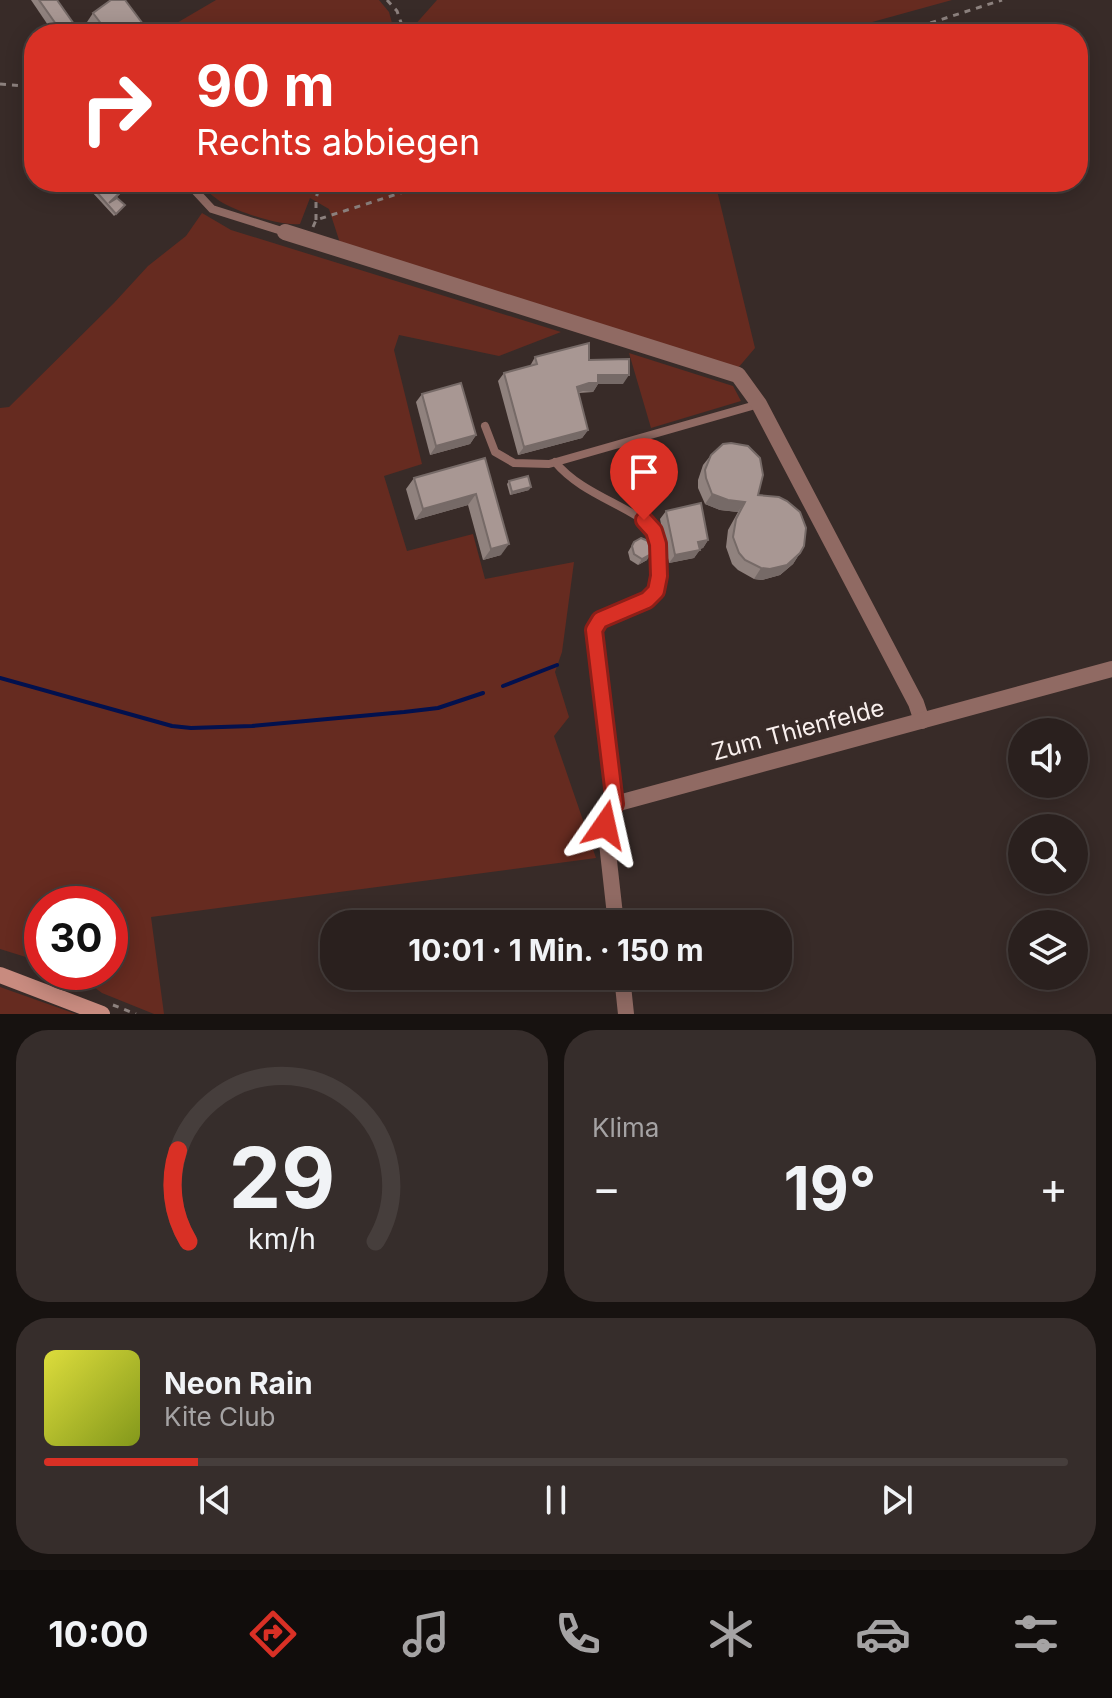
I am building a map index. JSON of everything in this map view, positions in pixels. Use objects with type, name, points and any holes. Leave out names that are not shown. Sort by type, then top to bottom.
[{"type":"street","points":[[285,232],[738,375],[759,404],[916,703],[922,721]]},
{"type":"street","name":"Zum Thienfelde","points":[[615,804],[1112,669]]},
{"type":"street","points":[[614,910],[605,825],[615,804]]},
{"type":"street","points":[[0,975],[102,1014]]},
{"type":"street","points":[[623,990],[626,1014]]},
{"type":"lane","points":[[196,192],[212,209],[285,232]]},
{"type":"lane","points":[[485,426],[495,452],[514,463],[549,464],[759,404]]},
{"type":"lane","points":[[555,462],[578,484],[649,524],[658,544],[656,591],[647,600],[600,620],[594,630],[615,804]]},
{"type":"path","points":[[387,0],[397,11],[402,24]]},
{"type":"path","points":[[927,24],[1002,0]]},
{"type":"path","points":[[0,84],[24,86]]},
{"type":"path","points":[[307,239],[316,220],[318,192]]},
{"type":"path","points":[[316,220],[404,192]]},
{"type":"shaded area","points":[[216,0],[379,0],[389,12],[392,24],[175,24]]},
{"type":"shaded area","points":[[437,0],[952,0],[865,24],[416,24]]},
{"type":"shaded area","points":[[209,192],[717,192],[755,348],[738,368],[340,243],[329,209],[310,198],[300,224],[250,215]]},
{"type":"shaded area","points":[[202,213],[231,230],[561,332],[499,356],[399,335],[394,350],[422,464],[384,476],[407,551],[473,534],[485,579],[574,562],[562,652],[555,672],[569,717],[554,736],[596,858],[151,917],[164,1014],[154,1014],[98,990],[128,990],[128,886],[24,886],[24,956],[0,949],[0,408],[9,407],[148,266],[186,236]]},
{"type":"shaded area","points":[[629,353],[733,386],[741,401],[651,428]]},
{"type":"shaded area","points":[[0,987],[76,1014],[0,1014]]},
{"type":"building","points":[[39,0],[57,0],[74,24],[56,24]]},
{"type":"building","points":[[111,0],[125,0],[143,24],[101,24],[93,13]]},
{"type":"building","points":[[97,192],[121,192],[109,203],[117,198],[125,205],[116,214]]},
{"type":"building","points":[[589,343],[589,360],[629,359],[629,375],[598,375],[598,383],[577,387],[588,430],[524,447],[504,373],[537,364],[535,357]]},
{"type":"building","points":[[461,383],[476,435],[436,446],[422,394]]},
{"type":"building","points":[[723,444],[748,446],[760,458],[763,475],[758,495],[779,497],[800,512],[806,528],[804,546],[787,565],[761,568],[745,560],[739,553],[733,537],[736,519],[745,502],[712,494],[705,470],[711,455]]},
{"type":"building","points":[[485,458],[509,544],[491,549],[476,494],[423,509],[414,478]]},
{"type":"building","points":[[528,476],[531,487],[512,492],[509,481]]},
{"type":"building","points":[[701,503],[708,540],[698,542],[700,550],[675,555],[666,511]]},
{"type":"building","points":[[641,538],[655,544],[651,554],[642,559],[634,554],[632,546]]},
{"type":"waterway","points":[[503,686],[557,665]]},
{"type":"waterway","points":[[0,678],[172,726],[191,728],[252,726],[438,708],[483,693]]},
{"type":"route","points":[[605,825],[615,804],[594,630],[600,620],[647,600],[656,591],[658,544],[654,531],[644,520]]}]
